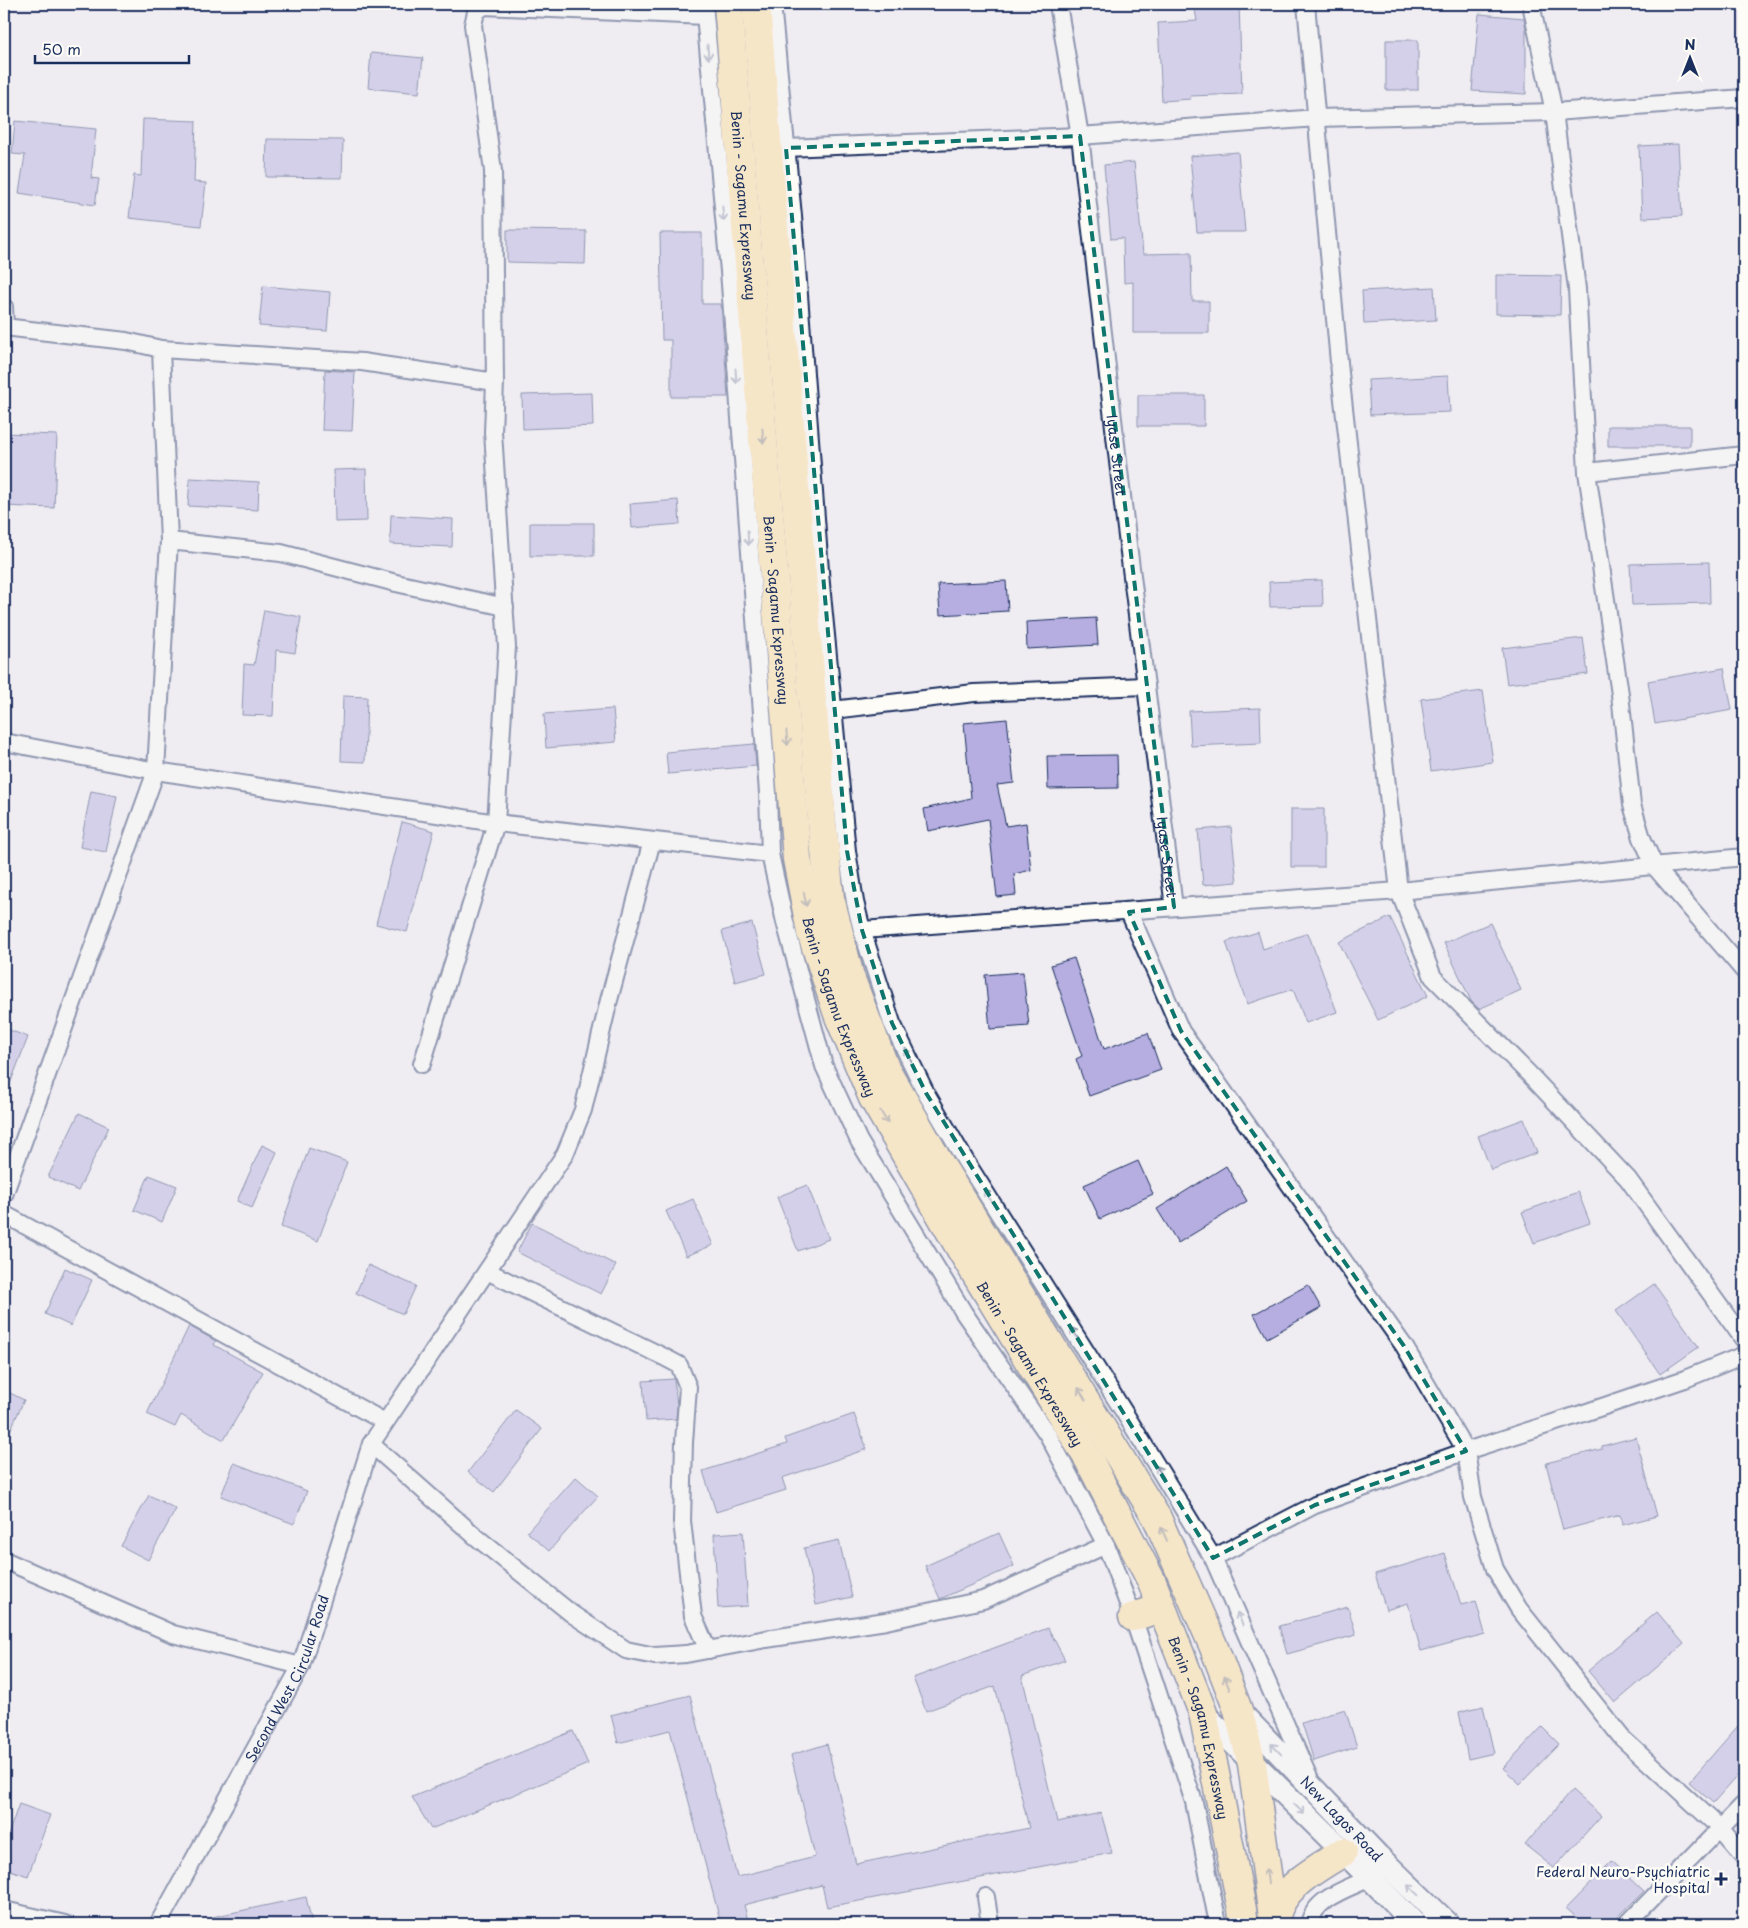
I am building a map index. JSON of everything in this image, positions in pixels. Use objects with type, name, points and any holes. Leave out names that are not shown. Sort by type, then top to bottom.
[{"type":"highway","points":[[756,4],[822,822],[830,898],[850,977],[884,1068],[938,1161],[1157,1518],[1213,1645],[1238,1710],[1252,1764],[1274,1924]]},
{"type":"highway","name":"Benin - Sagamu Expressway","points":[[712,8],[797,859],[811,932],[838,1014],[873,1098],[960,1248],[1090,1460],[1152,1582],[1202,1713],[1244,1924]]},
{"type":"highway","points":[[1133,1617],[1161,1608]]},
{"type":"highway","points":[[1274,1924],[1280,1904],[1288,1893],[1305,1877],[1344,1852]]},
{"type":"main road","name":"New Lagos Road","points":[[1238,1710],[1378,1856],[1448,1924]]},
{"type":"main road","name":"New Lagos Road","points":[[1202,1713],[1415,1924]]},
{"type":"street","points":[[772,4],[793,216],[820,584],[847,851],[855,902],[862,930],[892,1023],[926,1092],[965,1160],[1124,1412],[1213,1558],[1316,1792]]},
{"type":"street","name":"Iyase Street","points":[[1058,4],[1080,136],[1124,513],[1174,907]]},
{"type":"street","points":[[1306,4],[1340,374],[1399,891],[1433,977],[1530,1075],[1628,1179],[1744,1340]]},
{"type":"street","points":[[1530,4],[1554,112],[1577,289],[1587,472],[1620,694],[1632,805],[1642,838],[1655,867],[1744,971]]},
{"type":"street","points":[[422,1064],[496,823],[507,647],[493,432],[495,382],[493,171],[473,25],[476,12],[484,6],[712,8],[729,271],[768,793],[770,854],[785,922],[824,1066],[859,1141],[964,1313],[1048,1435],[1106,1545],[1133,1617],[1194,1802],[1218,1924]]},
{"type":"street","points":[[786,148],[1080,136],[1317,118],[1554,112],[1744,98]]},
{"type":"street","points":[[4,307],[4,327],[126,342],[161,349],[362,362],[495,382]]},
{"type":"street","points":[[4,1195],[156,771],[169,541],[161,349]]},
{"type":"street","points":[[1587,472],[1744,455]]},
{"type":"street","points":[[169,541],[281,553],[396,583],[505,607]]},
{"type":"street","points":[[833,710],[974,693],[1146,686]]},
{"type":"street","points":[[4,742],[156,771],[496,823],[770,854]]},
{"type":"street","name":"Second West Circular Road","points":[[158,1924],[301,1666],[371,1444],[565,1154],[579,1119],[652,841]]},
{"type":"street","points":[[862,930],[1399,891],[1655,867],[1744,856]]},
{"type":"street","points":[[1129,912],[1181,1031],[1404,1346],[1466,1451],[1472,1497],[1495,1569],[1519,1610],[1622,1738],[1720,1828],[1744,1856]]},
{"type":"street","points":[[4,1214],[385,1422]]},
{"type":"street","points":[[487,1270],[679,1365],[688,1387],[684,1442],[682,1521],[693,1616],[708,1650]]},
{"type":"street","points":[[1213,1558],[1315,1505],[1466,1451],[1668,1385],[1744,1354]]},
{"type":"street","points":[[371,1444],[475,1536],[572,1614],[626,1650],[655,1656],[708,1650],[886,1621],[983,1600],[1106,1545]]},
{"type":"street","points":[[4,1560],[173,1634],[301,1666]]},
{"type":"street","points":[[1627,1924],[1744,1804]]},
{"type":"street","points":[[1309,1924],[1315,1909],[1324,1901],[1370,1878]]},
{"type":"street","points":[[986,1897],[990,1924]]},
{"type":"street","points":[[4,1910],[65,1924]]},
{"type":"highlighted area","points":[[1080,136],[1174,907],[1129,912],[1181,1031],[1404,1346],[1466,1451],[1315,1505],[1213,1558],[926,1093],[892,1023],[862,930],[847,851],[786,148]]},
{"type":"building","points":[[1194,4],[1239,4],[1242,94],[1190,96],[1191,99],[1162,101],[1158,23],[1197,21]]},
{"type":"building","points":[[1479,14],[1524,18],[1526,30],[1526,94],[1472,91]]},
{"type":"building","points":[[1386,40],[1418,40],[1418,90],[1386,90]]},
{"type":"building","points":[[371,53],[423,58],[419,93],[368,88]]},
{"type":"building","points":[[143,119],[196,121],[194,182],[206,183],[201,226],[129,218],[134,175],[141,176]]},
{"type":"building","points":[[15,121],[96,129],[91,178],[99,179],[95,205],[19,193],[25,155],[12,154]]},
{"type":"building","points":[[267,139],[343,140],[342,178],[266,177]]},
{"type":"building","points":[[1678,144],[1682,216],[1642,218],[1639,146]]},
{"type":"building","points":[[1238,152],[1245,232],[1197,232],[1190,156]]},
{"type":"building","points":[[1134,162],[1143,254],[1191,253],[1192,301],[1209,301],[1209,333],[1133,333],[1133,282],[1124,283],[1123,238],[1111,239],[1104,165]]},
{"type":"building","points":[[507,230],[586,231],[585,264],[507,262]]},
{"type":"building","points":[[660,233],[702,233],[702,304],[721,304],[728,397],[671,397],[671,340],[662,340]]},
{"type":"building","points":[[1496,275],[1561,276],[1560,315],[1496,314]]},
{"type":"building","points":[[263,286],[330,292],[327,331],[259,326]]},
{"type":"building","points":[[1434,287],[1436,320],[1364,324],[1362,291]]},
{"type":"building","points":[[325,370],[355,372],[352,431],[322,430]]},
{"type":"building","points":[[1448,376],[1450,412],[1370,415],[1368,380]]},
{"type":"building","points":[[592,393],[593,426],[523,429],[522,395]]},
{"type":"building","points":[[1138,395],[1204,395],[1204,426],[1138,426]]},
{"type":"building","points":[[1608,426],[1690,426],[1690,446],[1608,446]]},
{"type":"building","points":[[4,433],[57,435],[54,508],[4,506]]},
{"type":"building","points":[[366,469],[367,521],[335,522],[334,470]]},
{"type":"building","points":[[190,478],[259,482],[258,510],[188,506]]},
{"type":"building","points":[[678,500],[680,524],[632,528],[630,504]]},
{"type":"building","points":[[391,515],[453,519],[452,547],[390,544]]},
{"type":"building","points":[[530,523],[594,523],[594,556],[530,556]]},
{"type":"building","points":[[1709,562],[1710,603],[1632,605],[1630,564]]},
{"type":"building","points":[[1322,580],[1323,606],[1270,607],[1269,582]]},
{"type":"building","points":[[1006,581],[1008,611],[940,615],[938,584]]},
{"type":"building","points":[[264,610],[301,617],[295,653],[276,650],[273,716],[242,715],[244,664],[254,665]]},
{"type":"building","points":[[1096,618],[1098,645],[1027,649],[1026,622]]},
{"type":"building","points":[[1583,638],[1588,674],[1507,684],[1502,648]]},
{"type":"building","points":[[1724,668],[1732,710],[1655,724],[1648,681]]},
{"type":"building","points":[[1483,691],[1493,762],[1431,771],[1421,699]]},
{"type":"building","points":[[343,696],[367,697],[365,762],[341,761]]},
{"type":"building","points":[[1260,708],[1261,743],[1191,746],[1189,711]]},
{"type":"building","points":[[613,709],[616,742],[546,748],[544,714]]},
{"type":"building","points":[[1007,719],[1014,783],[997,785],[1006,826],[1026,823],[1031,870],[1014,874],[1016,895],[997,897],[988,819],[928,831],[924,809],[971,798],[964,723]]},
{"type":"building","points":[[754,744],[756,766],[668,774],[666,752]]},
{"type":"building","points":[[1117,755],[1118,788],[1048,789],[1047,756]]},
{"type":"building","points":[[91,791],[117,796],[106,852],[80,847]]},
{"type":"building","points":[[1291,809],[1324,809],[1324,867],[1291,867]]},
{"type":"building","points":[[402,822],[434,831],[407,932],[376,924]]},
{"type":"building","points":[[1231,827],[1237,882],[1203,885],[1198,830]]},
{"type":"building","points":[[1390,917],[1428,996],[1378,1020],[1339,942]]},
{"type":"building","points":[[752,923],[766,974],[735,982],[722,931]]},
{"type":"building","points":[[1490,923],[1521,990],[1479,1009],[1471,1001],[1444,943]]},
{"type":"building","points":[[1258,932],[1263,949],[1308,933],[1337,1012],[1306,1023],[1293,989],[1247,1004],[1226,942]]},
{"type":"building","points":[[1074,958],[1104,1049],[1148,1033],[1161,1070],[1089,1096],[1076,1059],[1082,1056],[1051,965]]},
{"type":"building","points":[[1023,972],[1029,1026],[990,1029],[985,975]]},
{"type":"building","points":[[4,1028],[28,1037],[5,1097],[4,1096]]},
{"type":"building","points":[[79,1113],[109,1127],[78,1191],[48,1177]]},
{"type":"building","points":[[1524,1119],[1537,1153],[1491,1170],[1478,1136]]},
{"type":"building","points":[[262,1145],[277,1152],[252,1208],[237,1201]]},
{"type":"building","points":[[309,1148],[347,1162],[318,1241],[281,1227]]},
{"type":"building","points":[[1138,1161],[1153,1194],[1100,1219],[1084,1185]]},
{"type":"building","points":[[1226,1166],[1247,1201],[1178,1243],[1157,1209]]},
{"type":"building","points":[[149,1175],[177,1186],[162,1222],[134,1210]]},
{"type":"building","points":[[807,1185],[829,1239],[798,1251],[777,1197]]},
{"type":"building","points":[[1578,1192],[1590,1223],[1534,1243],[1522,1212]]},
{"type":"building","points":[[693,1199],[713,1245],[686,1256],[666,1211]]},
{"type":"building","points":[[532,1223],[616,1265],[601,1294],[517,1252]]},
{"type":"building","points":[[368,1265],[416,1286],[403,1314],[356,1293]]},
{"type":"building","points":[[65,1268],[92,1280],[71,1326],[45,1314]]},
{"type":"building","points":[[1654,1284],[1699,1347],[1660,1374],[1616,1311]]},
{"type":"building","points":[[1308,1285],[1321,1308],[1267,1338],[1254,1314]]},
{"type":"building","points":[[189,1326],[216,1341],[214,1345],[263,1372],[224,1440],[181,1415],[175,1427],[147,1414]]},
{"type":"building","points":[[674,1379],[677,1405],[676,1419],[646,1421],[643,1381]]},
{"type":"building","points":[[4,1390],[24,1400],[4,1444]]},
{"type":"building","points":[[516,1410],[542,1429],[494,1492],[468,1472]]},
{"type":"building","points":[[854,1414],[867,1449],[782,1478],[786,1490],[716,1512],[703,1471],[787,1444],[785,1438]]},
{"type":"building","points":[[1636,1437],[1657,1516],[1622,1525],[1620,1515],[1563,1530],[1546,1463],[1602,1449],[1602,1446]]},
{"type":"building","points":[[234,1463],[307,1491],[294,1524],[221,1496]]},
{"type":"building","points":[[576,1477],[598,1496],[549,1551],[527,1532]]},
{"type":"building","points":[[149,1495],[176,1509],[148,1560],[121,1546]]},
{"type":"building","points":[[743,1532],[748,1606],[718,1608],[714,1534]]},
{"type":"building","points":[[999,1533],[1014,1566],[940,1599],[925,1566]]},
{"type":"building","points":[[839,1540],[852,1597],[816,1605],[804,1548]]},
{"type":"building","points":[[1445,1553],[1461,1605],[1476,1601],[1485,1634],[1421,1651],[1408,1603],[1386,1610],[1375,1574]]},
{"type":"building","points":[[1348,1607],[1356,1635],[1287,1654],[1279,1626]]},
{"type":"building","points":[[1657,1612],[1684,1644],[1615,1703],[1588,1671]]},
{"type":"building","points":[[1048,1628],[1065,1660],[1022,1676],[1057,1822],[1101,1813],[1112,1853],[827,1907],[822,1885],[744,1905],[749,1924],[721,1924],[670,1730],[618,1743],[611,1715],[690,1695],[737,1877],[815,1857],[791,1755],[827,1744],[856,1864],[1029,1828],[995,1686],[926,1711],[913,1678]]},
{"type":"building","points":[[1483,1706],[1494,1753],[1468,1759],[1459,1712]]},
{"type":"building","points":[[1345,1709],[1357,1747],[1314,1761],[1302,1723]]},
{"type":"building","points":[[1744,1719],[1744,1768],[1713,1803],[1689,1782]]},
{"type":"building","points":[[1542,1727],[1559,1744],[1520,1784],[1503,1768]]},
{"type":"building","points":[[573,1731],[588,1764],[431,1829],[412,1797]]},
{"type":"building","points":[[1572,1790],[1601,1816],[1554,1868],[1525,1845]]},
{"type":"building","points":[[19,1804],[50,1815],[28,1876],[4,1868],[4,1846]]},
{"type":"building","points":[[1612,1861],[1644,1891],[1611,1924],[1584,1924],[1566,1908]]},
{"type":"building","points":[[306,1897],[312,1924],[213,1924],[212,1917]]},
{"type":"place","name":"Federal Neuro-Psychiatric Hospital","points":[[1721,1879]]}]
